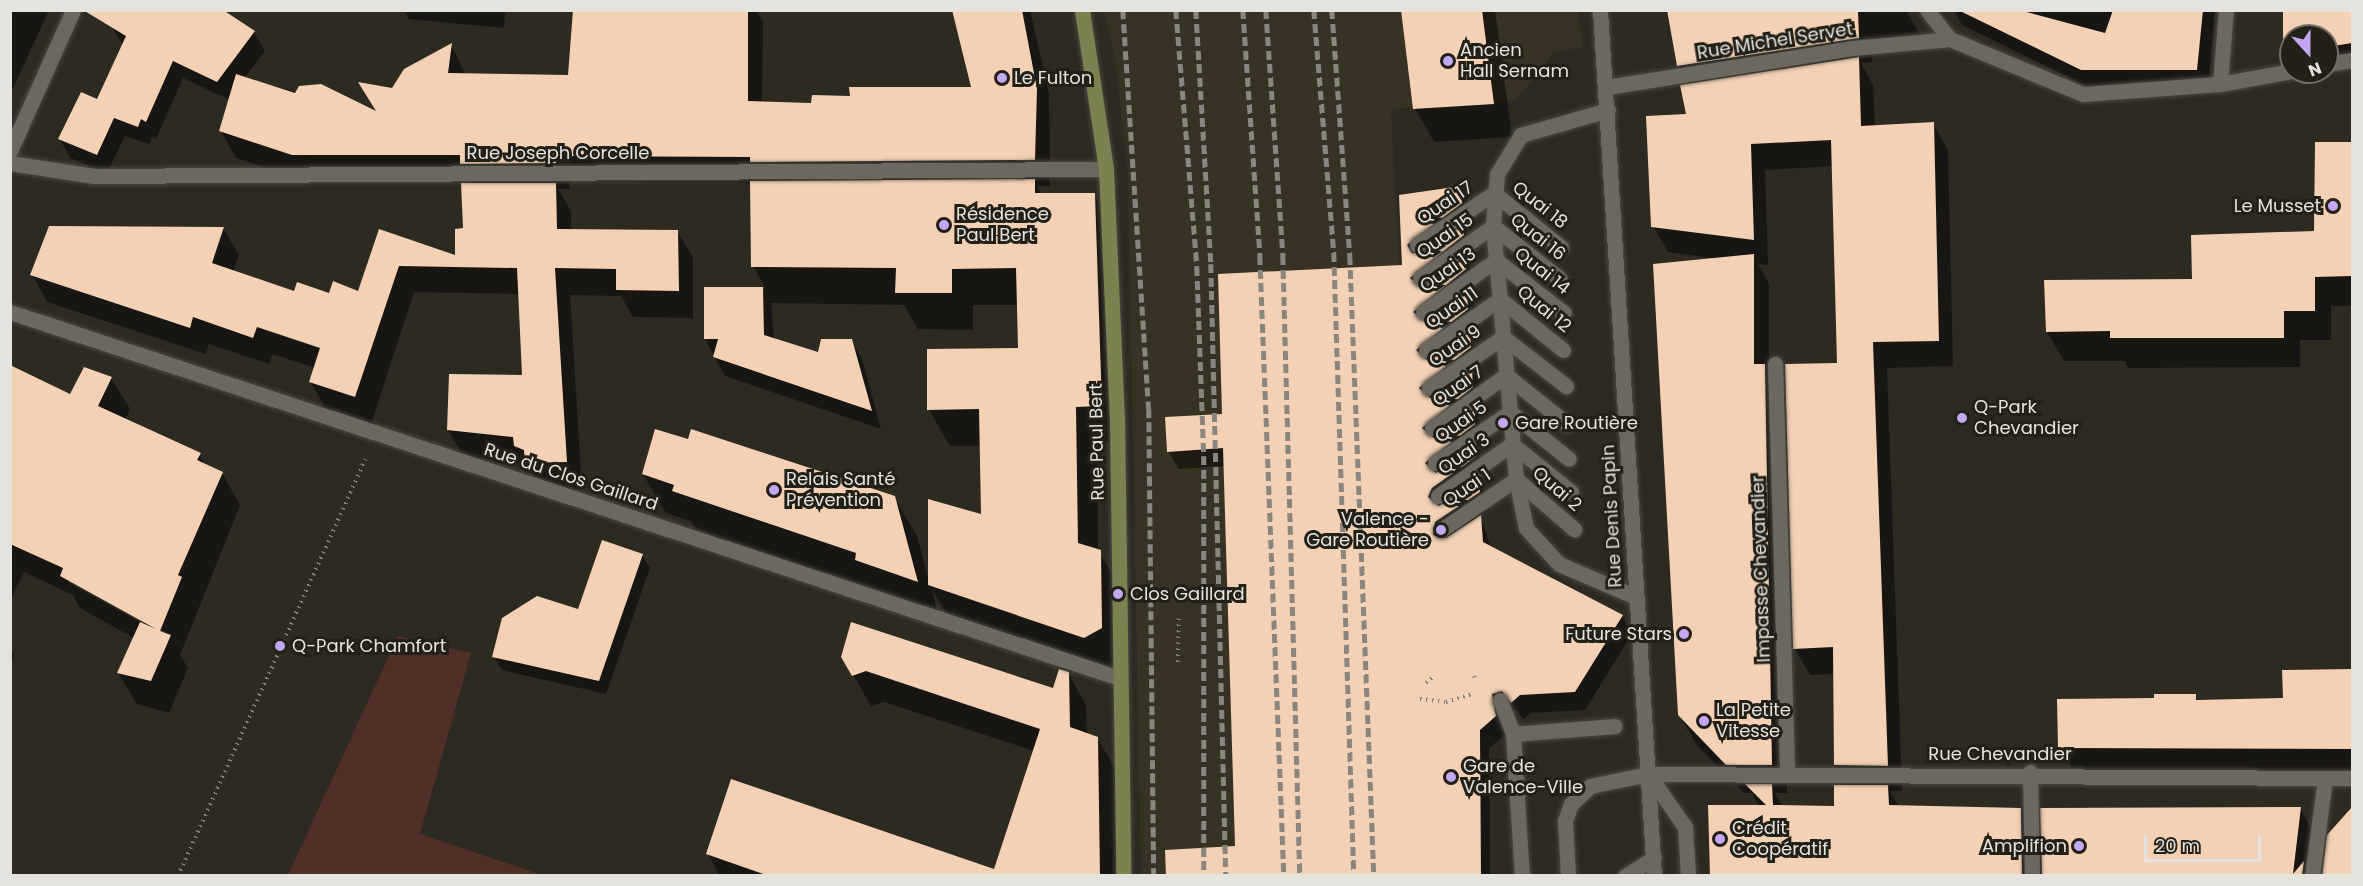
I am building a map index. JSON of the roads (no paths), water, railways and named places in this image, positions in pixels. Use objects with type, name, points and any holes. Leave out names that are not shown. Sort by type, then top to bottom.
[{"type":"street","points":[[10,151],[73,10]]},
{"type":"street","name":"Rue Paul Bert","points":[[1082,10],[1106,169],[1117,418],[1119,716],[1123,876]]},
{"type":"street","name":"Rue Denis Papin","points":[[1600,10],[1607,87],[1654,876]]},
{"type":"street","points":[[1927,10],[1950,39],[2083,94],[2220,84],[2279,73]]},
{"type":"street","points":[[2220,84],[2226,10]]},
{"type":"street","name":"Rue Michel Servet","points":[[1607,87],[1852,48],[1950,39]]},
{"type":"street","points":[[1608,110],[1521,135],[1505,153],[1494,193],[1493,226],[1512,444],[1516,479],[1526,528],[1536,544],[1578,576],[1636,597]]},
{"type":"street","name":"Rue Joseph Corcelle","points":[[10,163],[94,176],[1106,169]]},
{"type":"street","name":"Quai 17","points":[[1417,244],[1494,193]]},
{"type":"street","name":"Quai 18","points":[[1494,193],[1561,246]]},
{"type":"street","name":"Quai 15","points":[[1420,278],[1493,226]]},
{"type":"street","name":"Quai 16","points":[[1493,226],[1560,279]]},
{"type":"street","name":"Quai 13","points":[[1423,312],[1496,260]]},
{"type":"street","name":"Quai 14","points":[[1496,260],[1564,313]]},
{"type":"street","name":"Quai 12","points":[[1500,299],[1563,350]]},
{"type":"street","name":"Quai 11","points":[[1426,350],[1500,299]]},
{"type":"street","name":"Rue du Clos Gaillard","points":[[10,312],[1119,678]]},
{"type":"street","points":[[1503,337],[1566,386]]},
{"type":"street","name":"Quai 9","points":[[1429,388],[1503,337]]},
{"type":"street","name":"Impasse Chevandier","points":[[1775,364],[1787,773]]},
{"type":"street","points":[[1506,375],[1567,424]]},
{"type":"street","name":"Quai 7","points":[[1432,428],[1506,375]]},
{"type":"street","points":[[1510,412],[1569,459]]},
{"type":"street","name":"Quai 5","points":[[1435,464],[1510,412]]},
{"type":"street","points":[[1512,444],[1572,492]]},
{"type":"street","name":"Quai 3","points":[[1438,496],[1512,444]]},
{"type":"street","name":"Quai 2","points":[[1516,479],[1574,529]]},
{"type":"street","name":"Quai 1","points":[[1441,530],[1516,479]]},
{"type":"street","points":[[1500,700],[1514,734],[1522,876]]},
{"type":"street","points":[[1116,876],[1119,716]]},
{"type":"street","points":[[1514,734],[1615,726]]},
{"type":"street","points":[[2030,772],[2032,876]]},
{"type":"street","name":"Rue Chevandier","points":[[1568,876],[1565,821],[1571,804],[1590,786],[1648,774],[2030,772],[2352,778]]},
{"type":"street","points":[[1648,774],[1685,827],[1688,876]]},
{"type":"street","points":[[2312,876],[2325,778]]},
{"type":"street","points":[[1625,876],[1654,858]]},
{"type":"railway","points":[[1123,10],[1149,409],[1154,876]]},
{"type":"railway","points":[[1176,10],[1197,267],[1204,456],[1204,876]]},
{"type":"railway","points":[[1196,10],[1211,264],[1226,876]]},
{"type":"railway","points":[[1243,10],[1260,256],[1284,876]]},
{"type":"railway","points":[[1266,10],[1283,256],[1300,876]]},
{"type":"railway","points":[[1314,10],[1334,253],[1354,876]]},
{"type":"railway","points":[[1332,10],[1350,256],[1374,876]]},
{"type":"place","name":"Ancien Hall Sernam","points":[[1448,61]]},
{"type":"place","name":"Le Fulton","points":[[1002,78]]},
{"type":"place","name":"Le Musset","points":[[2333,206]]},
{"type":"place","name":"Résidence Paul Bert","points":[[944,225]]},
{"type":"place","name":"Q-Park Chevandier","points":[[1962,418]]},
{"type":"place","name":"Gare Routière","points":[[1503,423]]},
{"type":"place","name":"Relais Santé Prévention","points":[[774,490]]},
{"type":"place","name":"Valence - Gare Routière","points":[[1441,530]]},
{"type":"place","name":"Clos Gaillard","points":[[1118,594]]},
{"type":"place","name":"Future Stars","points":[[1684,634]]},
{"type":"place","name":"Q-Park Chamfort","points":[[280,646]]},
{"type":"place","name":"La Petite Vitesse","points":[[1704,721]]},
{"type":"place","name":"Gare de Valence-Ville","points":[[1451,777]]},
{"type":"place","name":"Crédit Coopératif","points":[[1720,839]]},
{"type":"place","name":"Amplifion","points":[[2079,846]]}]
